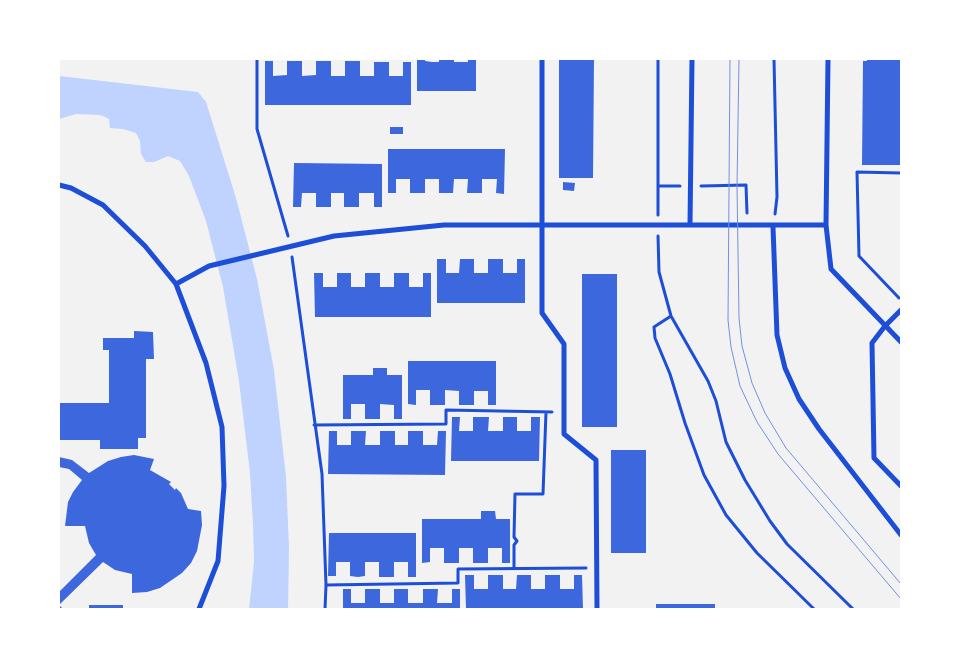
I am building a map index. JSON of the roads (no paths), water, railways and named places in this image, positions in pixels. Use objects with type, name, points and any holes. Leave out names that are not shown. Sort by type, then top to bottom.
[{"type":"street","points":[[542,59],[542,313],[564,344],[564,434],[596,460],[597,609]]},
{"type":"street","points":[[690,225],[692,59]]},
{"type":"street","points":[[828,59],[826,226],[830,270],[901,342]]},
{"type":"street","points":[[59,186],[72,188],[103,205],[145,246],[176,284],[206,363],[222,427],[224,486],[218,561],[200,609]]},
{"type":"street","points":[[176,284],[209,266],[334,236],[444,225],[826,226]]},
{"type":"street","points":[[773,227],[776,335],[785,368],[799,399],[814,422],[901,534]]},
{"type":"street","points":[[901,310],[884,326],[872,343],[874,458],[901,486]]},
{"type":"water","points":[[59,76],[198,92],[206,102],[236,198],[257,279],[274,370],[286,477],[289,548],[288,609],[249,609],[254,562],[253,524],[250,473],[239,381],[223,287],[206,221],[189,176],[180,161],[168,156],[154,162],[146,162],[141,154],[140,141],[136,133],[110,128],[109,119],[101,115],[76,114],[59,119]]},
{"type":"tram line","points":[[730,59],[728,320],[731,347],[740,386],[757,422],[778,454],[901,599]]},
{"type":"tram line","points":[[739,59],[737,186],[739,318],[742,346],[752,383],[765,413],[786,448],[901,584]]}]
